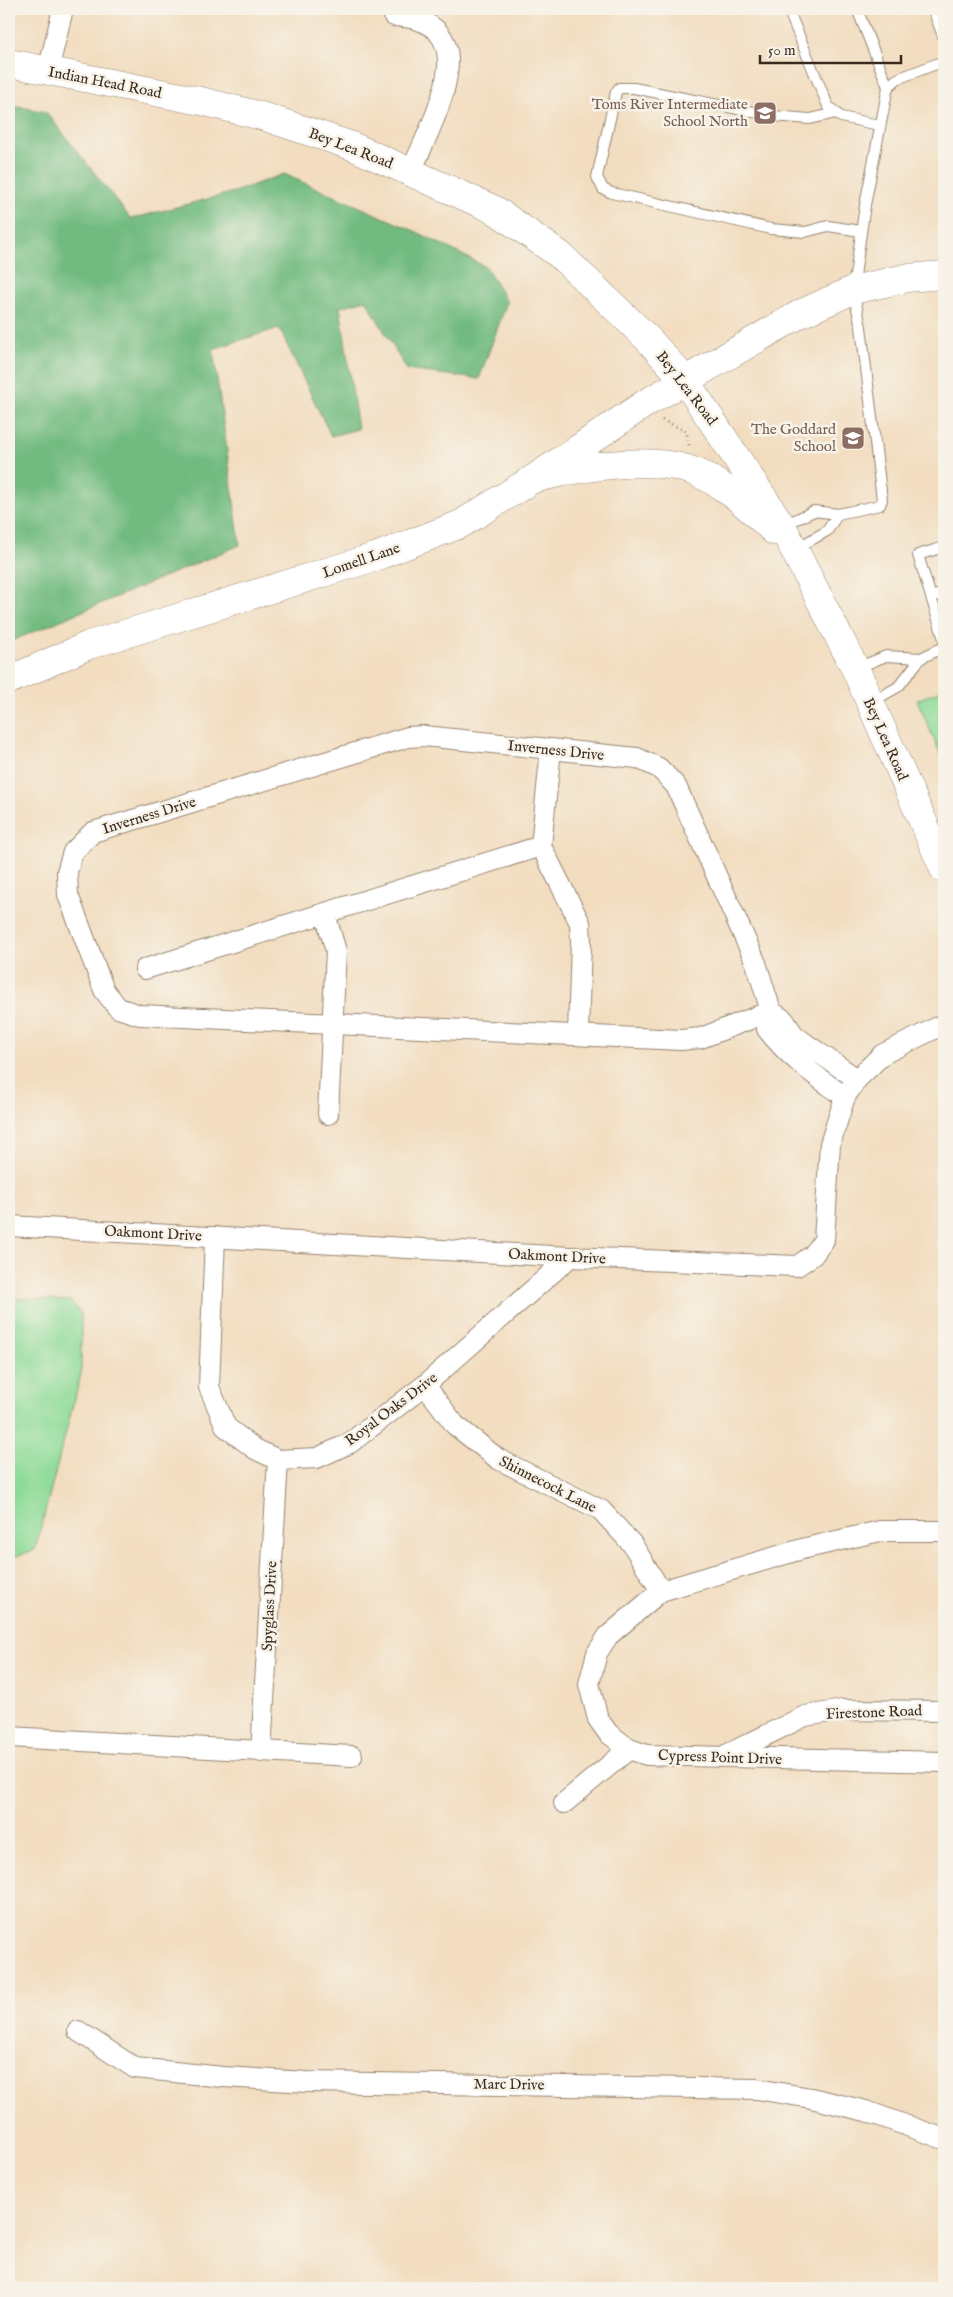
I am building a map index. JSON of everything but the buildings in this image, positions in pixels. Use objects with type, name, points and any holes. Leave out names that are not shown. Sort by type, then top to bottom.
[{"type":"main road","name":"Indian Head Road","points":[[9,63],[201,101]]},
{"type":"main road","name":"Bey Lea Road","points":[[201,101],[265,117],[352,146],[495,210],[560,255],[647,338],[684,379],[788,538],[855,668],[944,869]]},
{"type":"main road","name":"Lomell Lane","points":[[9,680],[90,645],[375,557],[461,524],[533,479],[684,379],[725,358],[800,314],[853,290],[906,278],[944,274]]},
{"type":"main road","points":[[533,479],[567,470],[608,465],[665,465],[688,469],[710,480],[788,538]]},
{"type":"street","points":[[48,71],[63,9]]},
{"type":"street","points":[[394,16],[412,17],[435,28],[446,41],[450,66],[443,94],[411,172]]},
{"type":"street","name":"Inverness Drive","points":[[771,1011],[701,1038],[680,1040],[333,1022],[140,1015],[118,1008],[104,990],[68,895],[67,872],[73,852],[93,832],[408,736],[424,736],[637,758],[659,768],[676,786],[756,962],[771,1011],[767,1029],[780,1047],[797,1063],[845,1097]]},
{"type":"street","points":[[550,749],[541,846],[580,923],[578,1034]]},
{"type":"street","points":[[145,969],[541,846]]},
{"type":"street","points":[[325,914],[336,951],[328,1114]]},
{"type":"street","points":[[771,1011],[784,1020],[794,1035],[857,1079]]},
{"type":"street","name":"Oakmont Drive","points":[[9,1226],[570,1257],[797,1266],[813,1255],[824,1240],[830,1144],[845,1097],[857,1079],[883,1054],[944,1024]]},
{"type":"street","name":"Royal Oaks Drive","points":[[215,1237],[209,1387],[226,1427],[255,1449],[278,1460],[317,1458],[350,1444],[425,1386],[570,1257]]},
{"type":"street","name":"Shinnecock Lane","points":[[425,1386],[455,1425],[498,1460],[601,1510],[632,1544],[660,1591]]},
{"type":"street","name":"Spyglass Drive","points":[[261,1752],[278,1460]]},
{"type":"street","name":"Cypress Point Drive","points":[[944,1531],[880,1531],[802,1549],[660,1591],[608,1636],[597,1653],[589,1684],[598,1719],[608,1733],[629,1749],[647,1754],[944,1762]]},
{"type":"street","name":"Firestone Road","points":[[723,1757],[805,1716],[843,1710],[944,1711]]},
{"type":"street","points":[[9,1737],[352,1756]]},
{"type":"street","points":[[564,1803],[629,1749]]},
{"type":"street","name":"Marc Drive","points":[[78,2031],[135,2068],[308,2082],[757,2089],[810,2098],[866,2111],[944,2139]]},
{"type":"lane","points":[[788,9],[828,106],[841,117],[880,125]]},
{"type":"lane","points":[[788,538],[814,511],[838,514],[875,508],[880,505],[882,500],[861,327],[853,290],[861,231],[888,87],[857,9]]},
{"type":"lane","points":[[933,9],[944,39]]},
{"type":"lane","points":[[888,87],[897,79],[944,61]]},
{"type":"lane","points":[[836,113],[810,120],[773,116],[634,88],[619,88],[616,92],[597,176],[603,189],[612,194],[771,229],[806,232],[828,226],[861,231]]},
{"type":"lane","points":[[788,538],[827,531],[838,514]]},
{"type":"lane","points":[[944,547],[918,555],[944,639]]},
{"type":"lane","points":[[931,597],[944,593]]},
{"type":"lane","points":[[870,702],[898,687],[922,658],[944,647]]},
{"type":"lane","points":[[855,668],[886,656],[922,658]]},
{"type":"path","points":[[661,419],[686,430],[691,453]]},
{"type":"green space","points":[[9,104],[46,112],[131,219],[234,192],[284,174],[417,232],[486,267],[507,302],[479,379],[407,370],[366,300],[340,307],[358,429],[331,436],[279,328],[213,349],[240,545],[9,642]]},
{"type":"green space","points":[[944,689],[944,762],[917,700]]},
{"type":"green space","points":[[9,1298],[70,1301],[81,1313],[81,1374],[35,1550],[9,1558]]},
{"type":"place","name":"Toms River Intermediate School North","points":[[765,113]]},
{"type":"place","name":"The Goddard School","points":[[853,438]]}]
